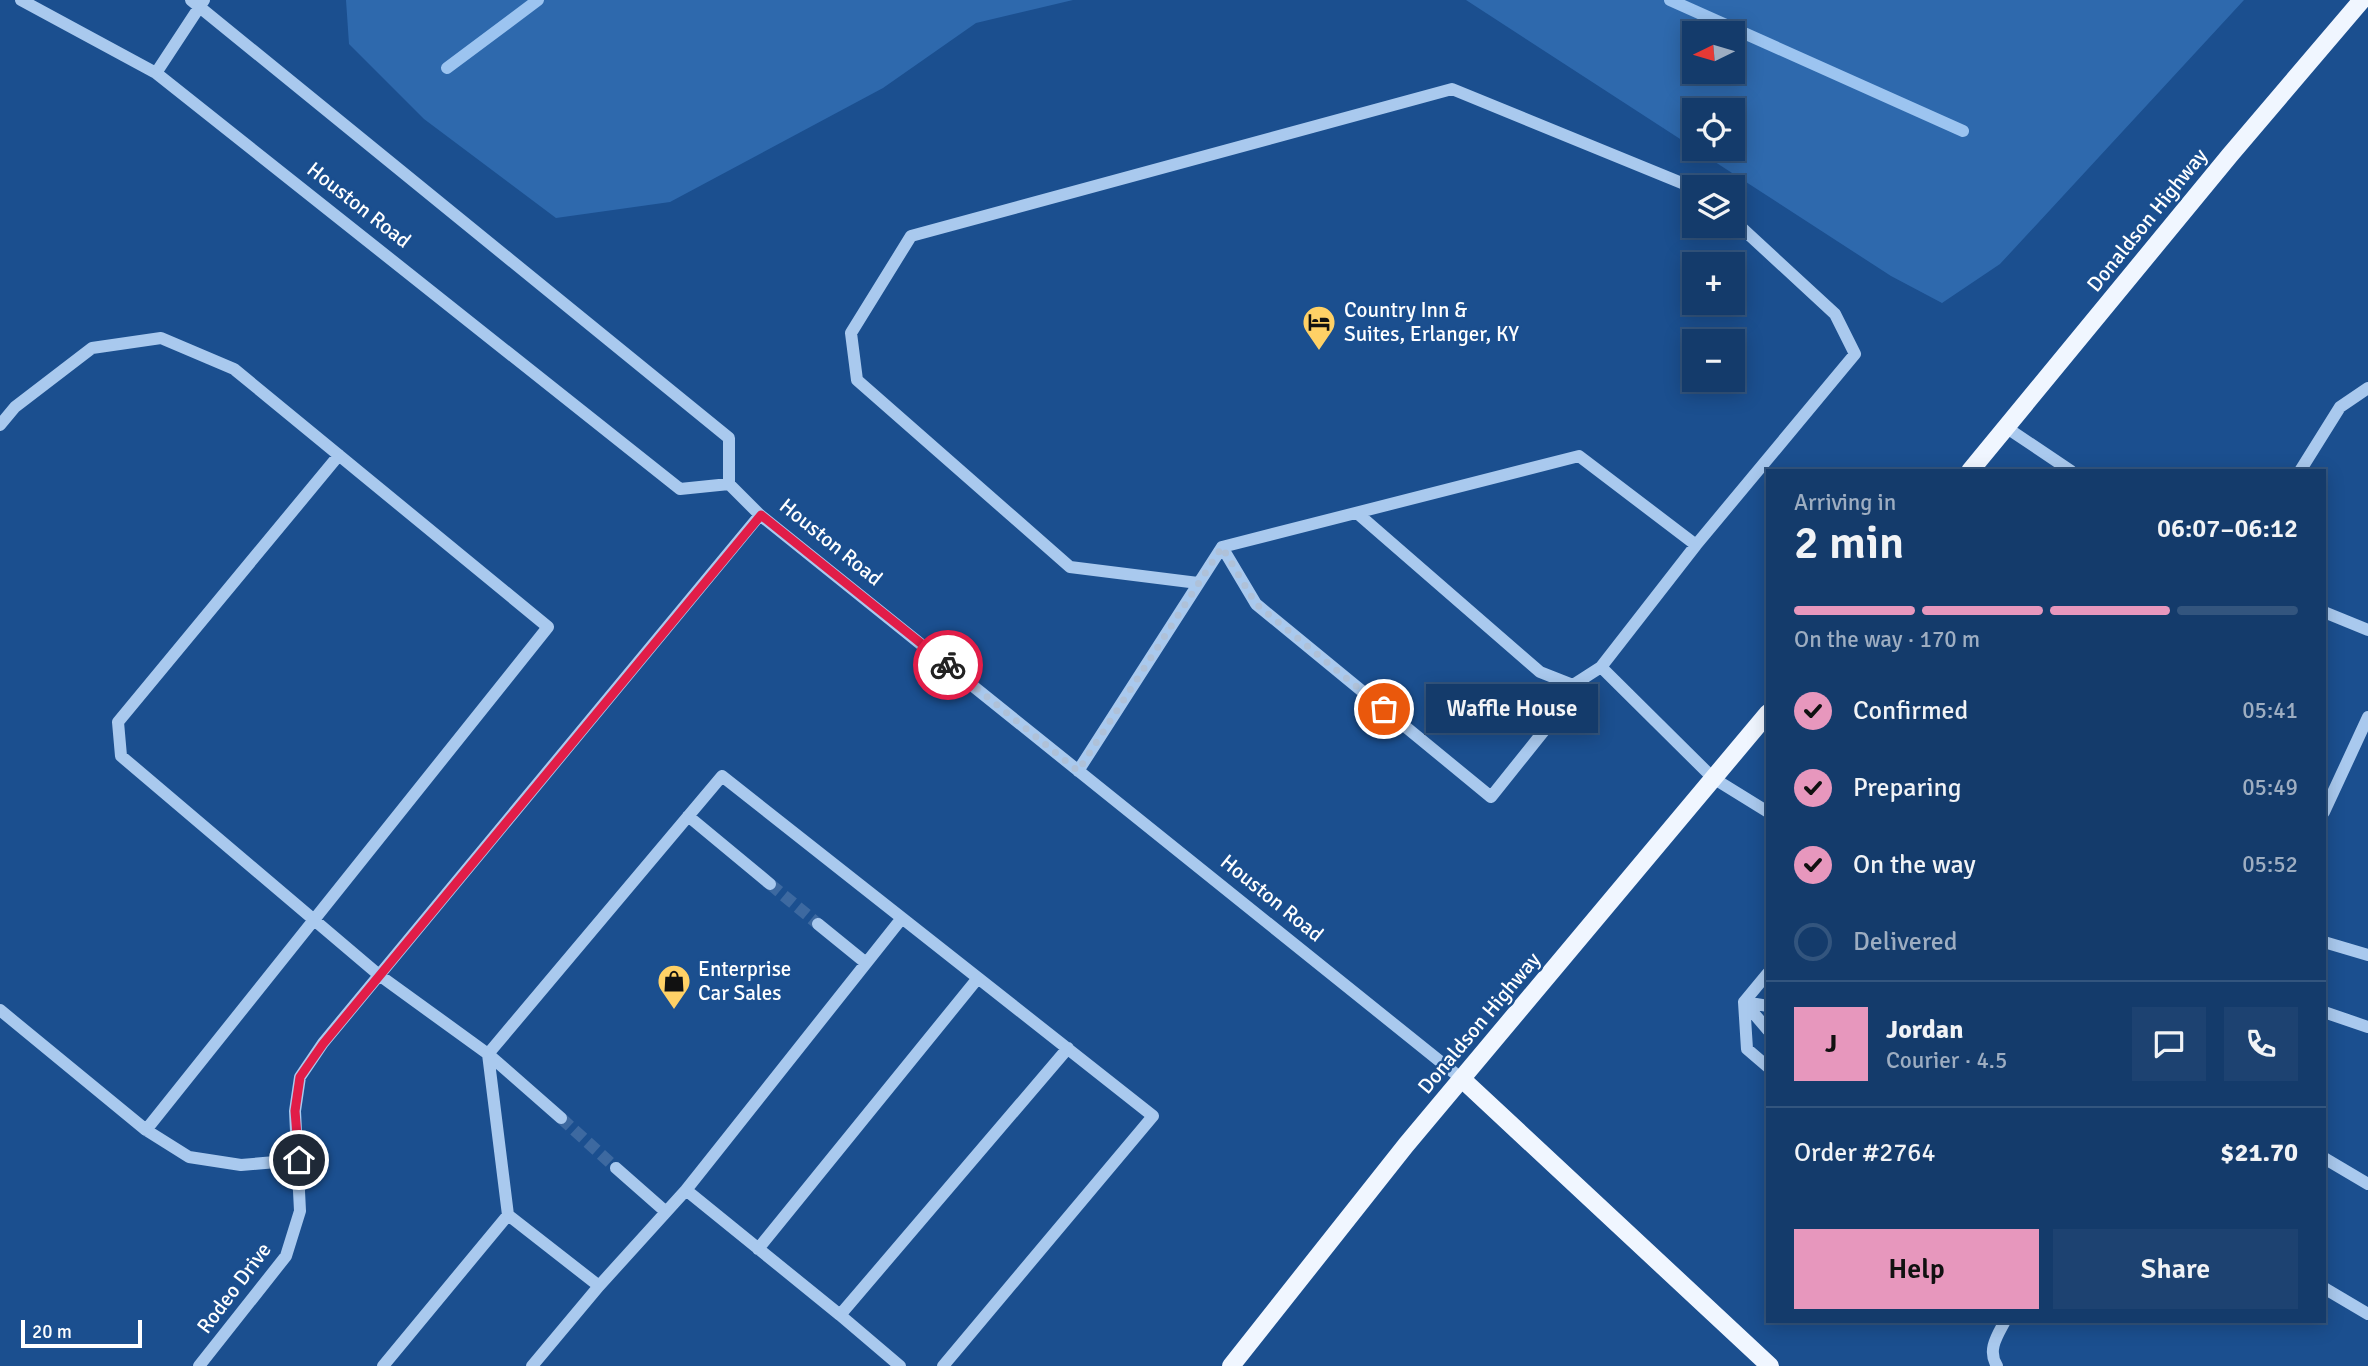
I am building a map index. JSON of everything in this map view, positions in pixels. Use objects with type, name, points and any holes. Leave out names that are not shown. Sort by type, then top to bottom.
[{"type":"main road","name":"Donaldson Highway","points":[[1972,469],[2230,155],[2362,0]]},
{"type":"main road","name":"Donaldson Highway","points":[[1231,1366],[1406,1145],[1766,715]]},
{"type":"main road","name":"Houston Road","points":[[1462,1079],[1770,1366]]},
{"type":"street","name":"Houston Road","points":[[21,0],[156,73],[680,489],[729,484],[761,515],[1462,1079]]},
{"type":"street","points":[[156,73],[199,2],[729,438],[729,484]]},
{"type":"street","points":[[1198,583],[1070,567],[857,380],[851,333],[911,236],[1452,89],[1682,183]]},
{"type":"street","points":[[1222,547],[1256,604],[1491,797],[1551,722],[1573,685],[1601,667],[1696,545],[1855,354],[1835,313],[1745,231]]},
{"type":"street","points":[[0,425],[15,407],[92,348],[161,338],[234,369],[548,627],[146,1130]]},
{"type":"street","points":[[2301,469],[2340,407],[2368,388]]},
{"type":"street","points":[[2007,428],[2068,469]]},
{"type":"street","points":[[339,455],[118,722],[121,756],[313,921],[379,975],[488,1054],[561,1118]]},
{"type":"street","points":[[1078,771],[1222,547],[1579,456],[1696,545]]},
{"type":"street","points":[[1357,513],[1541,672],[1573,685]]},
{"type":"street","name":"Rodeo Drive","points":[[199,1366],[286,1256],[300,1211],[295,1111],[300,1077],[379,975],[761,515]]},
{"type":"street","points":[[2326,613],[2368,630]]},
{"type":"street","points":[[1601,667],[1713,778],[1766,811]]},
{"type":"street","points":[[2326,808],[2368,717]]},
{"type":"street","points":[[599,1286],[508,1214],[488,1054],[722,776],[1153,1116],[943,1366]]},
{"type":"street","points":[[688,816],[770,884]]},
{"type":"street","points":[[532,1366],[599,1286],[686,1190],[902,918]]},
{"type":"street","points":[[818,924],[866,963]]},
{"type":"street","points":[[2326,943],[2368,955]]},
{"type":"street","points":[[1766,975],[1744,1002],[1747,1049],[1766,1065]]},
{"type":"street","points":[[758,1249],[978,978]]},
{"type":"street","points":[[1744,1002],[1766,1006]]},
{"type":"street","points":[[1744,1002],[1766,1028]]},
{"type":"street","points":[[0,1010],[146,1130],[189,1157],[241,1165],[299,1160]]},
{"type":"street","points":[[2326,1013],[2368,1027]]},
{"type":"street","points":[[840,1315],[1068,1048]]},
{"type":"street","points":[[2326,1158],[2368,1185]]},
{"type":"street","points":[[616,1168],[666,1212]]},
{"type":"street","points":[[686,1190],[900,1366]]},
{"type":"street","points":[[383,1366],[508,1214]]},
{"type":"street","points":[[2326,1289],[2368,1314]]},
{"type":"street","points":[[1997,1366],[1992,1354],[1993,1346],[2004,1323]]},
{"type":"shaded area","points":[[346,0],[1073,0],[976,23],[883,88],[670,202],[556,218],[424,119],[349,44]]},
{"type":"shaded area","points":[[1466,0],[2244,0],[2000,264],[1942,303],[1891,276],[1745,181],[1745,175],[1735,175],[1714,161],[1745,161],[1745,98],[1682,98],[1682,140]]},
{"type":"waterway","points":[[447,68],[538,0]]},
{"type":"waterway","points":[[1670,0],[1963,131]]},
{"type":"tunnel","points":[[770,884],[818,924]]},
{"type":"tunnel","points":[[561,1118],[616,1168]]},
{"type":"way so far","points":[[948,665],[1078,771],[1222,547],[1256,604],[1384,709]]},
{"type":"place","name":"Country Inn & Suites, Erlanger, KY","points":[[1319,352]]},
{"type":"place","name":"Waffle House","points":[[1384,709]]},
{"type":"place","name":"Enterprise Car Sales","points":[[674,1011]]},
{"type":"route","points":[[299,1160],[295,1111],[300,1077],[323,1044],[761,515],[948,665]]}]
